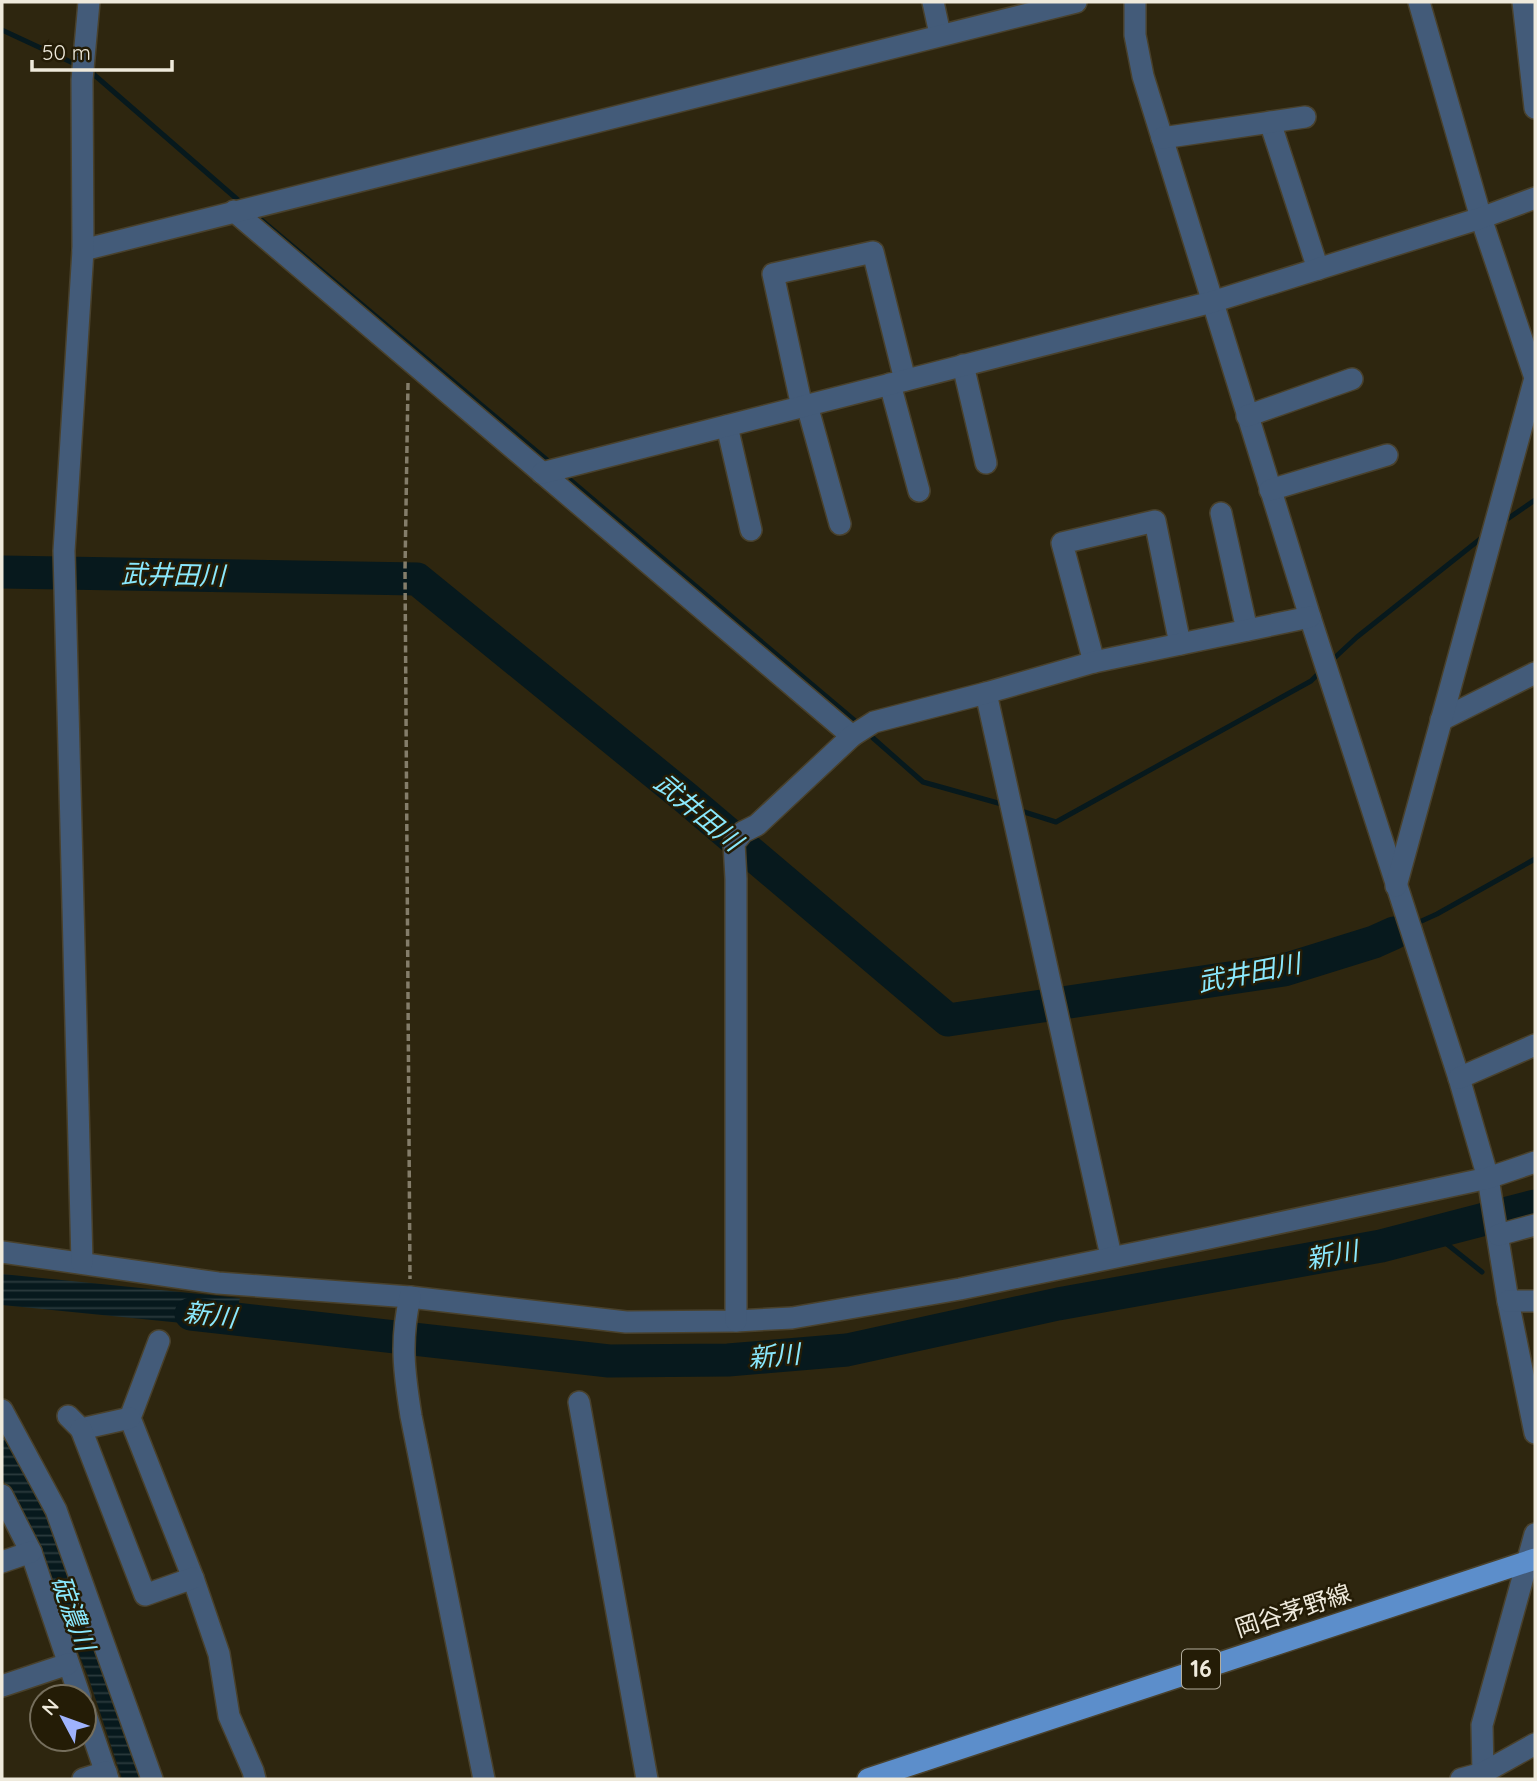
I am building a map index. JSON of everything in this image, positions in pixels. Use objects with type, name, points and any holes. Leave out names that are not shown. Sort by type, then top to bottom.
[{"type":"main road","name":"岡谷茅野線","points":[[868,1779],[1531,1561]]},
{"type":"street","points":[[82,1263],[64,551],[83,250],[82,80],[89,2]]},
{"type":"street","points":[[933,2],[940,34]]},
{"type":"street","points":[[83,250],[1076,2]]},
{"type":"street","points":[[1136,2],[1135,35],[1143,76],[1270,490],[1459,1078],[1488,1178],[1508,1301],[1535,1433]]},
{"type":"street","points":[[1396,886],[1535,378],[1481,218],[1419,2]]},
{"type":"street","points":[[1523,2],[1535,108]]},
{"type":"street","points":[[1162,138],[1305,117]]},
{"type":"street","points":[[1270,122],[1318,269]]},
{"type":"street","points":[[542,473],[1212,302],[1481,218],[1535,198]]},
{"type":"street","points":[[234,211],[852,736]]},
{"type":"street","points":[[840,524],[804,406],[773,274],[873,252],[919,491]]},
{"type":"street","points":[[963,365],[986,463]]},
{"type":"street","points":[[1247,416],[1352,379]]},
{"type":"street","points":[[727,426],[751,530]]},
{"type":"street","points":[[1270,490],[1387,455]]},
{"type":"street","points":[[1220,513],[1247,630]]},
{"type":"street","points":[[1094,662],[1062,543],[1155,521],[1180,644]]},
{"type":"street","points":[[736,1321],[738,837],[757,825],[852,736],[874,722],[1094,662],[1310,617]]},
{"type":"street","points":[[1441,720],[1535,673]]},
{"type":"street","points":[[986,693],[1111,1256]]},
{"type":"street","points":[[1459,1078],[1535,1045]]},
{"type":"street","points":[[2,1252],[218,1283],[410,1297],[626,1322],[792,1318],[960,1289],[1209,1238],[1488,1178],[1535,1162]]},
{"type":"street","points":[[1498,1232],[1535,1225]]},
{"type":"street","points":[[410,1297],[403,1354],[411,1416],[484,1779]]},
{"type":"street","points":[[1508,1301],[1535,1301]]},
{"type":"street","points":[[159,1340],[130,1418],[193,1578],[219,1654],[229,1716],[255,1779]]},
{"type":"street","points":[[579,1402],[647,1779]]},
{"type":"street","points":[[2,1410],[56,1510],[152,1779]]},
{"type":"street","points":[[130,1418],[74,1423],[145,1595],[193,1578]]},
{"type":"street","points":[[2,1495],[31,1552],[75,1683]]},
{"type":"street","points":[[1483,1773],[1482,1725],[1531,1561],[1535,1534]]},
{"type":"street","points":[[2,1562],[31,1552]]},
{"type":"street","points":[[2,1686],[68,1664]]},
{"type":"street","points":[[1461,1779],[1483,1773],[1535,1744]]},
{"type":"street","points":[[83,1779],[107,1776],[98,1750]]},
{"type":"path","points":[[409,360],[405,588],[410,1297]]},
{"type":"water","points":[[2,1274],[240,1298],[232,1328],[2,1305]]},
{"type":"water","name":"碇濃川","points":[[2,1428],[61,1547],[145,1779],[122,1779],[98,1706],[98,1683],[90,1683],[43,1566],[2,1477]]},
{"type":"waterway","points":[[2,30],[73,63]]},
{"type":"waterway","points":[[91,72],[238,200]]},
{"type":"waterway","points":[[259,218],[547,460]]},
{"type":"waterway","points":[[569,479],[854,720]]},
{"type":"waterway","points":[[1503,522],[1535,500]]},
{"type":"waterway","points":[[1329,663],[1357,637],[1484,536]]},
{"type":"waterway","name":"武井田川","points":[[2,572],[417,579],[686,798],[948,1020],[1284,970],[1374,942],[1394,933]]},
{"type":"waterway","points":[[1018,810],[1056,822],[1311,681],[1322,670]]},
{"type":"waterway","points":[[873,738],[923,782],[1005,805]]},
{"type":"waterway","points":[[1415,924],[1535,859]]},
{"type":"waterway","points":[[1394,933],[1406,928]]},
{"type":"waterway","name":"新川","points":[[191,1314],[609,1361],[728,1360],[847,1350],[1058,1304],[1381,1246],[1535,1206]]},
{"type":"waterway","points":[[1433,1233],[1482,1272]]}]
